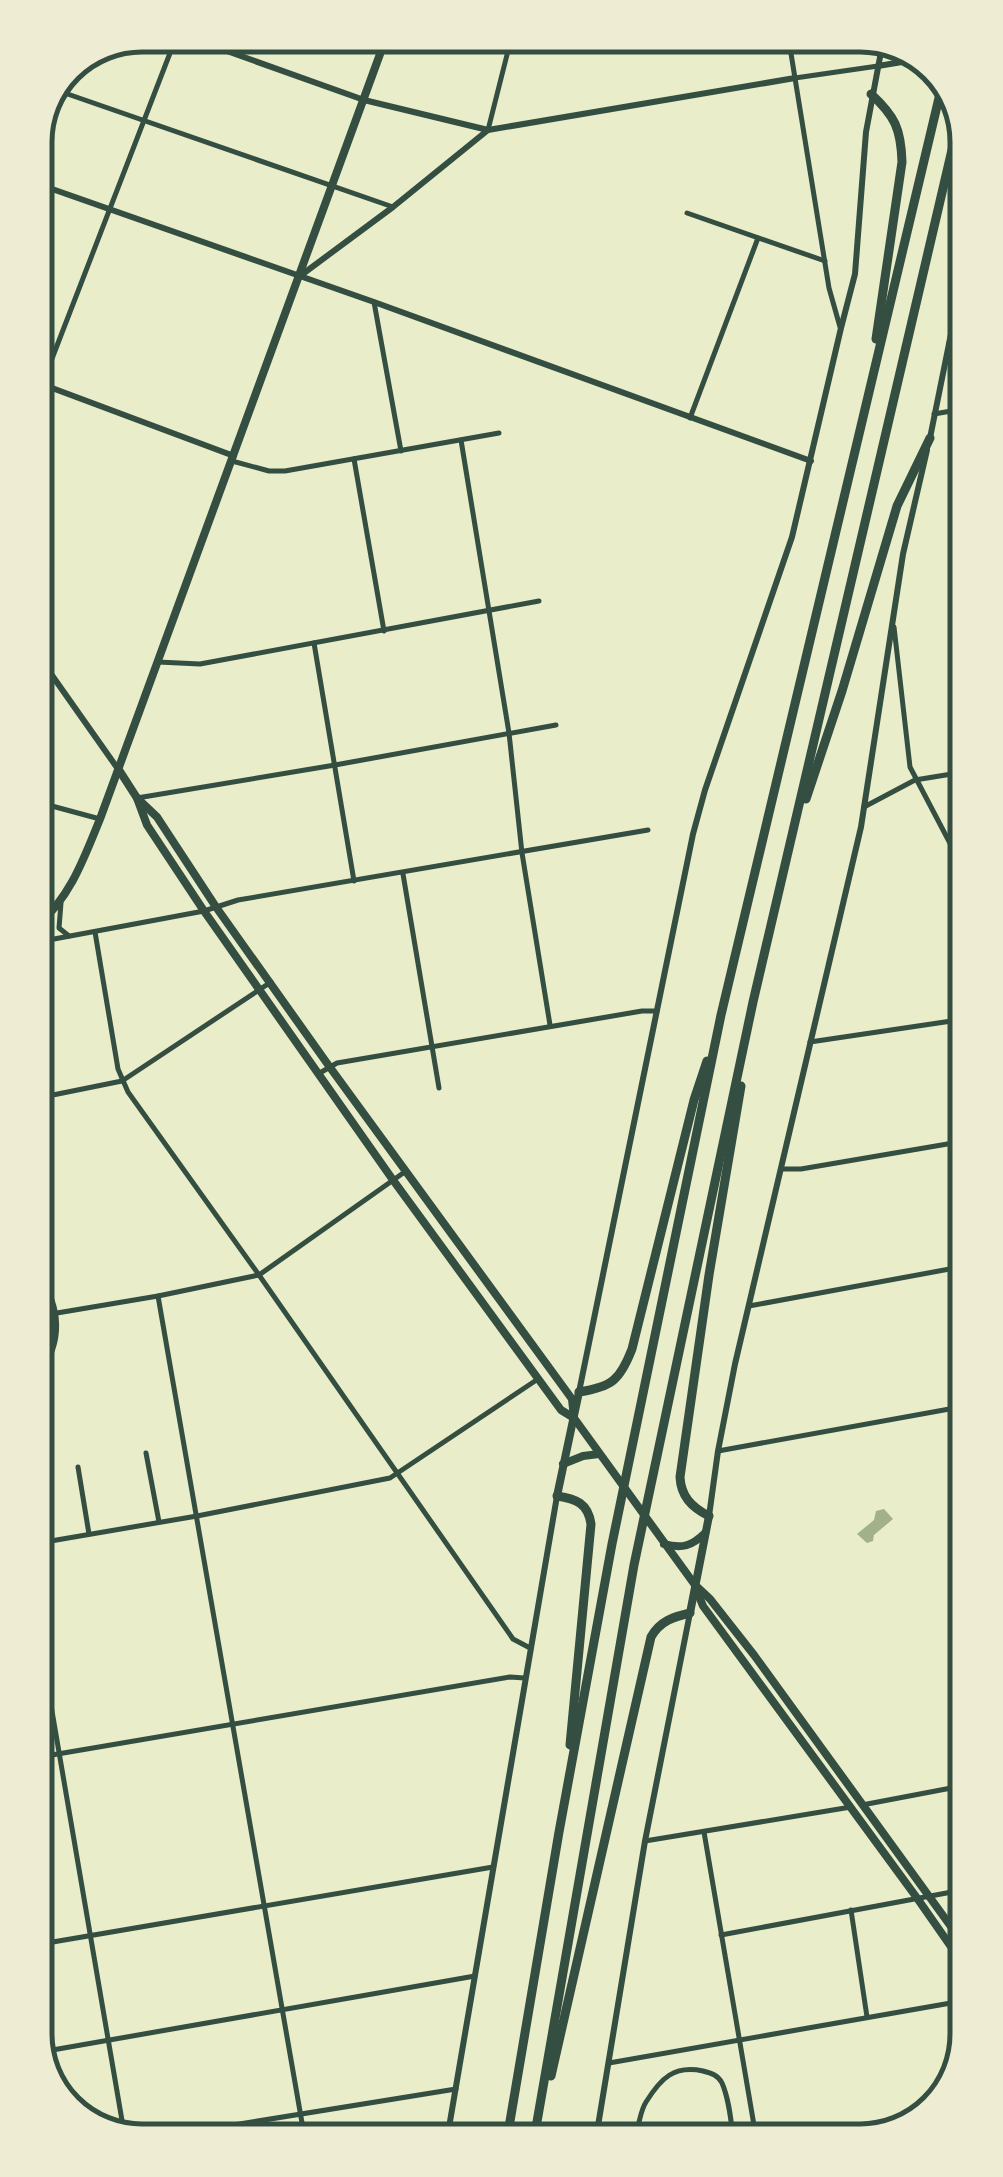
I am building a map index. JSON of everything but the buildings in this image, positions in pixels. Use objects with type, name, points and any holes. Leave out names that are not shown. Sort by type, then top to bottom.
[{"type":"highway","points":[[866,401],[902,162],[895,120],[871,94]]},
{"type":"highway","points":[[510,2124],[612,1544],[721,1016],[939,99]]},
{"type":"highway","points":[[536,2124],[652,1475],[752,1002],[950,159]]},
{"type":"highway","points":[[793,834],[820,762],[898,506],[930,438]]},
{"type":"highway","points":[[708,1516],[684,1494],[681,1469],[752,1002]]},
{"type":"highway","points":[[580,1392],[612,1382],[632,1350],[694,1100],[721,1016]]},
{"type":"highway","points":[[556,1496],[583,1504],[591,1524],[559,1832]]},
{"type":"highway","points":[[537,2121],[555,2060],[651,1637],[665,1620],[690,1612]]},
{"type":"main road","points":[[53,910],[81,866],[119,770],[381,52]]},
{"type":"main road","points":[[119,770],[572,1399],[574,1418]]},
{"type":"main road","points":[[137,798],[146,825],[204,912],[394,1180],[561,1410],[574,1418],[695,1585],[710,1598],[754,1656],[950,1925]]},
{"type":"main road","points":[[556,1496],[580,1392]]},
{"type":"main road","points":[[563,1464],[599,1454]]},
{"type":"main road","points":[[690,1612],[708,1516]]},
{"type":"main road","points":[[664,1544],[686,1546],[706,1532]]},
{"type":"main road","points":[[695,1585],[703,1606],[950,1945]]},
{"type":"street","points":[[53,350],[173,52]]},
{"type":"street","points":[[228,52],[364,100],[488,130],[901,62]]},
{"type":"street","points":[[299,277],[488,130],[508,53]]},
{"type":"street","points":[[791,53],[829,288],[841,328]]},
{"type":"street","points":[[580,1392],[700,810],[792,538],[848,307],[855,274],[866,132],[880,55]]},
{"type":"street","points":[[67,94],[393,207]]},
{"type":"street","points":[[53,189],[811,461]]},
{"type":"street","points":[[687,213],[825,261]]},
{"type":"street","points":[[690,418],[758,238]]},
{"type":"street","points":[[374,302],[401,452]]},
{"type":"street","points":[[708,1516],[718,1451],[864,807],[903,554],[950,335]]},
{"type":"street","points":[[53,389],[276,472],[499,433]]},
{"type":"street","points":[[934,414],[950,411]]},
{"type":"street","points":[[462,440],[550,1025]]},
{"type":"street","points":[[354,460],[384,631]]},
{"type":"street","points":[[158,662],[200,664],[539,601]]},
{"type":"street","points":[[892,619],[910,767],[950,841]]},
{"type":"street","points":[[314,643],[354,881]]},
{"type":"street","points":[[53,676],[119,770]]},
{"type":"street","points":[[883,677],[901,679]]},
{"type":"street","points":[[137,798],[556,724]]},
{"type":"street","points":[[864,807],[916,780],[950,774]]},
{"type":"street","points":[[53,806],[100,819]]},
{"type":"street","points":[[53,939],[204,912],[238,900],[648,830]]},
{"type":"street","points":[[403,874],[439,1088]]},
{"type":"street","points":[[62,900],[59,928],[69,936]]},
{"type":"street","points":[[95,932],[122,1082],[513,1639],[530,1648]]},
{"type":"street","points":[[52,1095],[122,1082],[270,982]]},
{"type":"street","points":[[318,1074],[329,1066],[432,1046],[642,1011],[656,1012]]},
{"type":"street","points":[[810,1042],[950,1020]]},
{"type":"street","points":[[782,1168],[801,1169],[950,1144]]},
{"type":"street","points":[[57,1314],[259,1276],[406,1171]]},
{"type":"street","points":[[750,1306],[950,1269]]},
{"type":"street","points":[[158,1296],[302,2124]]},
{"type":"street","points":[[52,1300],[58,1334],[52,1353]]},
{"type":"street","points":[[52,1541],[390,1478],[538,1379]]},
{"type":"street","points":[[718,1451],[950,1409]]},
{"type":"street","points":[[146,1453],[159,1522]]},
{"type":"street","points":[[78,1466],[89,1534]]},
{"type":"street","points":[[450,2124],[556,1496]]},
{"type":"street","points":[[598,2124],[644,1841],[690,1612]]},
{"type":"street","points":[[52,1755],[525,1678]]},
{"type":"street","points":[[52,1710],[122,2122]]},
{"type":"street","points":[[644,1841],[950,1788]]},
{"type":"street","points":[[704,1832],[754,2124]]},
{"type":"street","points":[[52,1942],[492,1868]]},
{"type":"street","points":[[721,1935],[950,1893]]},
{"type":"street","points":[[851,1910],[868,2018]]},
{"type":"street","points":[[54,2050],[475,1976]]},
{"type":"street","points":[[608,2063],[950,2003]]},
{"type":"street","points":[[639,2124],[641,2112],[657,2087],[679,2069],[716,2076],[722,2084],[730,2124]]},
{"type":"street","points":[[237,2124],[456,2089]]},
{"type":"shaded area","points":[[884,1509],[893,1519],[867,1543],[857,1534],[874,1520],[876,1511]]}]
